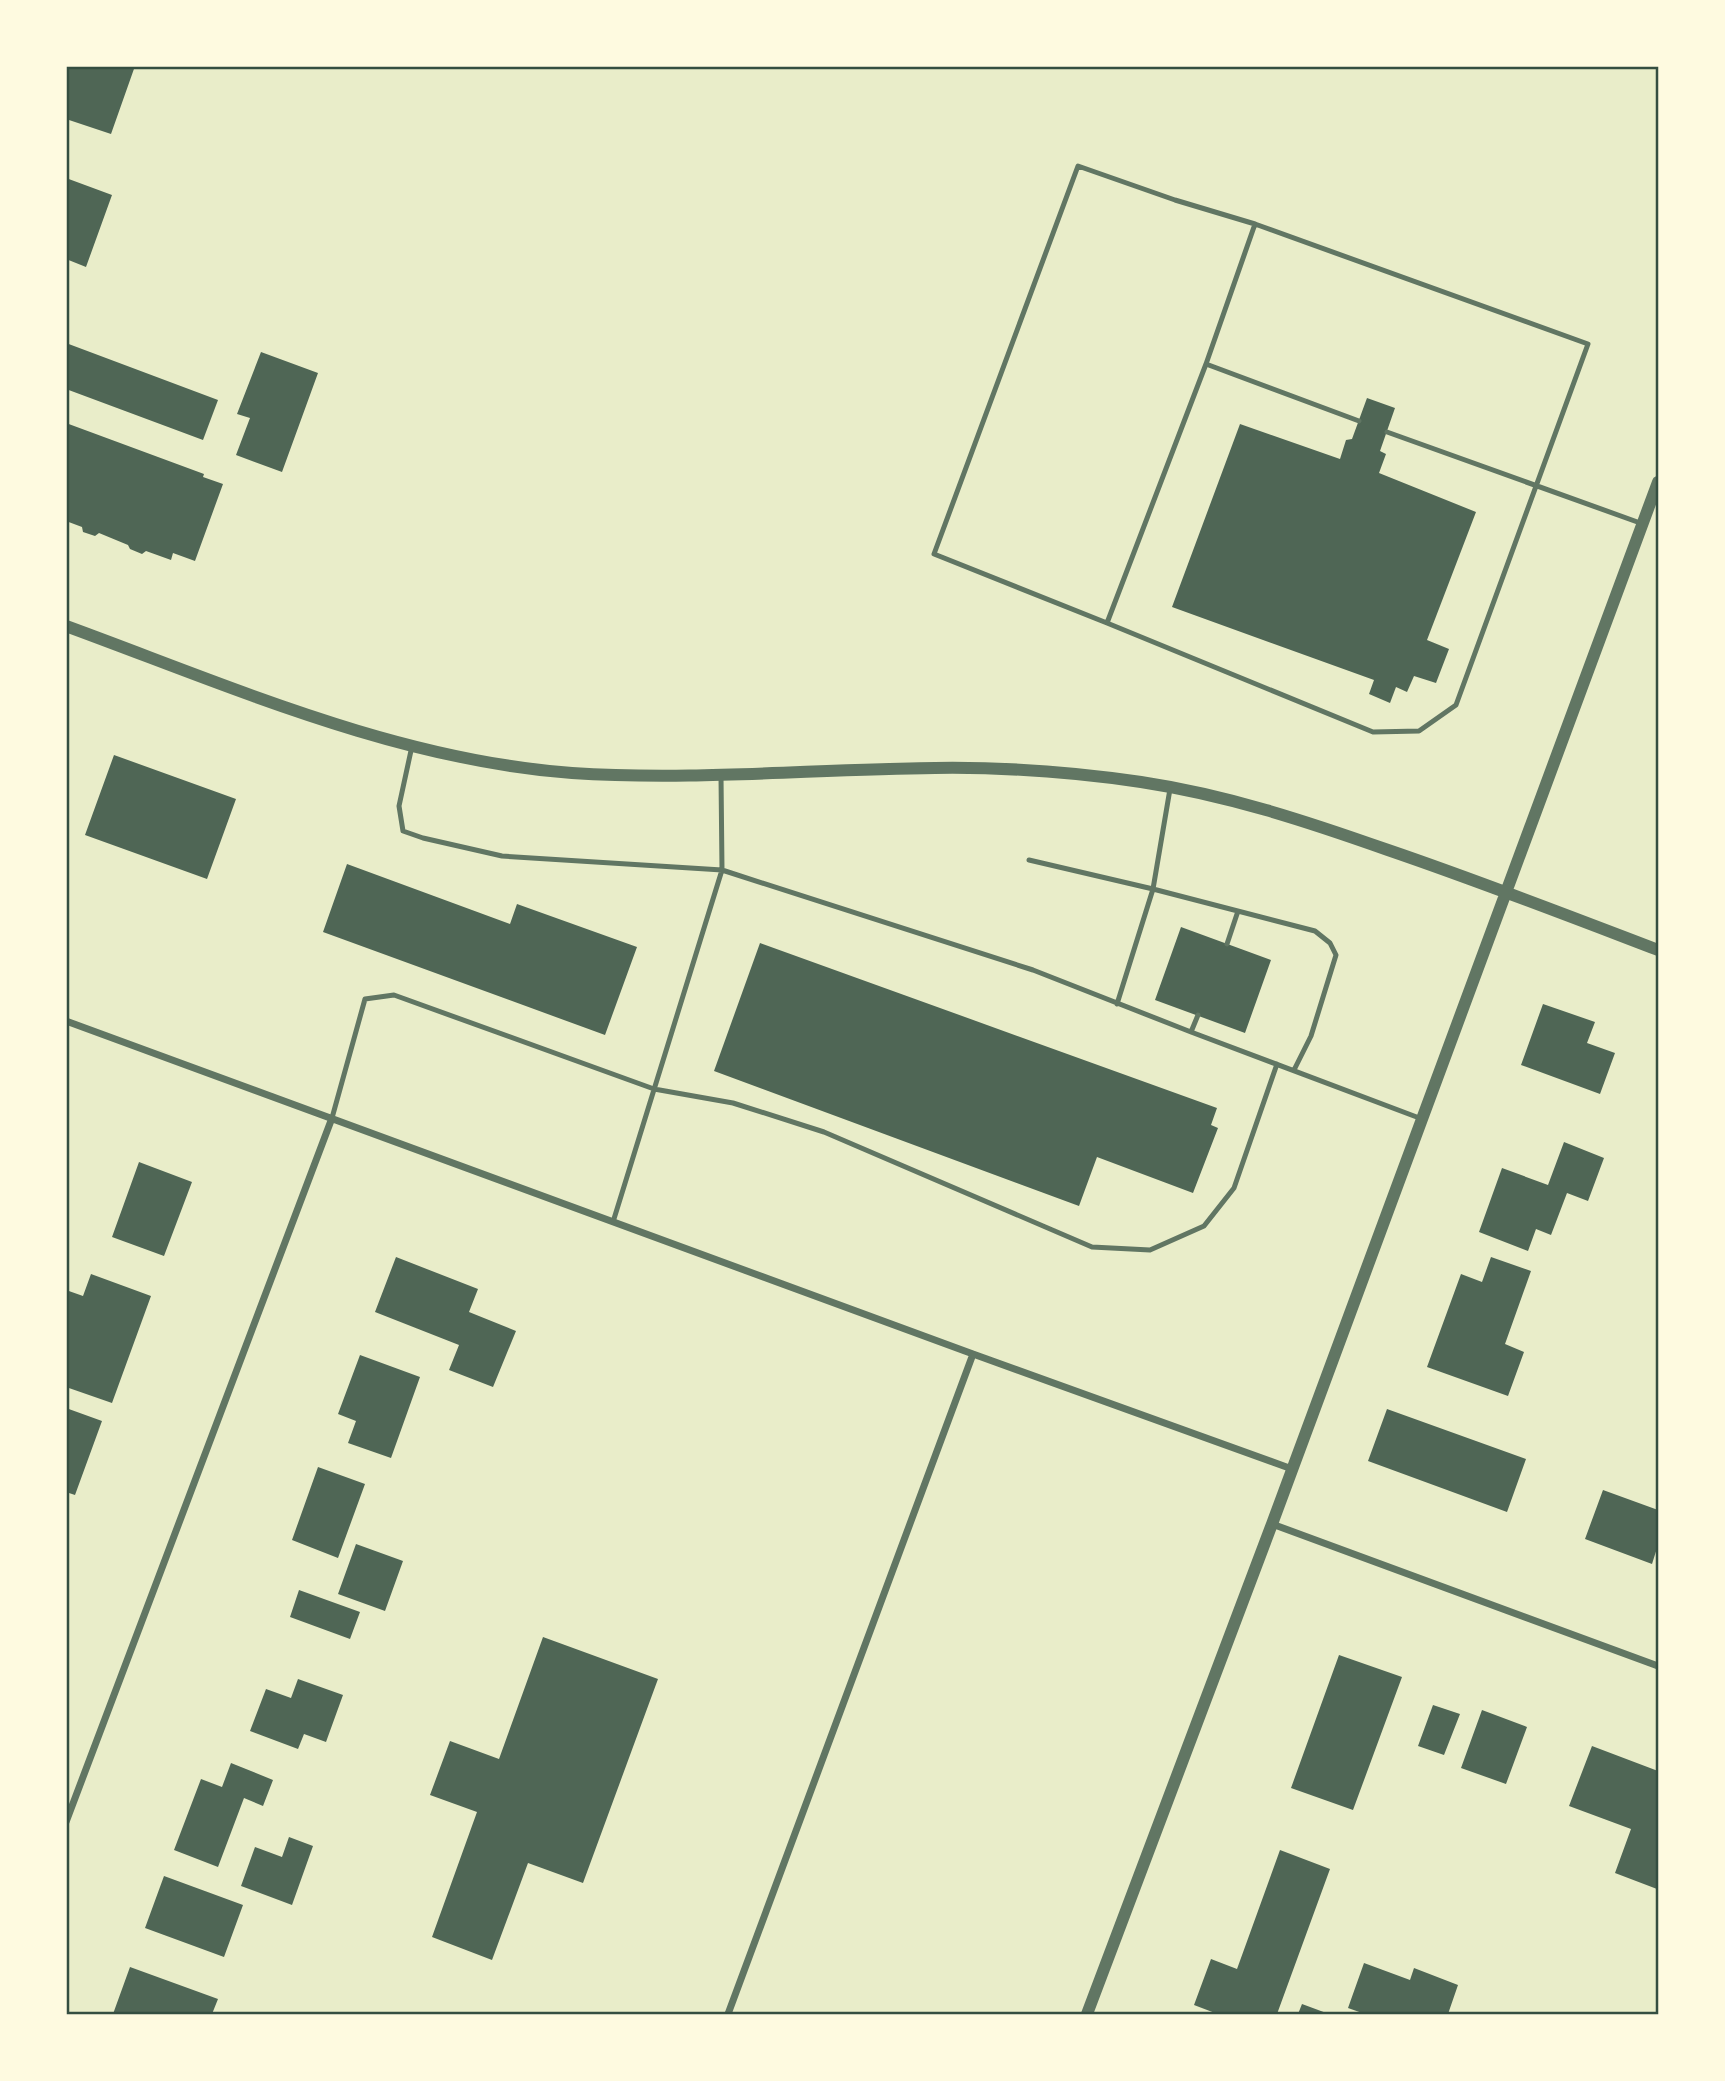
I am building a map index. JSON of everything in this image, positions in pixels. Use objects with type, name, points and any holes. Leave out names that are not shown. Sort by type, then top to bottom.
[{"type":"street","points":[[1087,2014],[1272,1524],[1658,482]]},
{"type":"street","points":[[66,626],[279,705],[412,746],[513,766],[570,773],[721,775],[936,768],[1002,769],[1072,774],[1213,795],[1283,814],[1506,891],[1658,950]]},
{"type":"street","points":[[66,1021],[1292,1469]]},
{"type":"street","points":[[66,1822],[332,1118]]},
{"type":"street","points":[[728,2014],[973,1354]]},
{"type":"street","points":[[1272,1524],[1658,1666]]},
{"type":"lane","points":[[1078,166],[1175,200],[1255,224],[1588,344],[1537,487],[1456,705],[1419,731],[1373,732],[934,554],[1078,166]]},
{"type":"lane","points":[[1107,623],[1206,364],[1255,224]]},
{"type":"lane","points":[[1206,364],[1359,421]]},
{"type":"lane","points":[[1387,432],[1643,524]]},
{"type":"lane","points":[[412,746],[398,806],[403,831],[502,856],[722,870],[1033,970],[1422,1119]]},
{"type":"lane","points":[[613,1222],[722,870],[721,775]]},
{"type":"lane","points":[[1117,1004],[1153,889],[1170,787]]},
{"type":"lane","points":[[1030,860],[1315,931],[1329,943],[1336,955],[1311,1036],[1294,1070]]},
{"type":"lane","points":[[1227,944],[1238,911]]},
{"type":"lane","points":[[332,1118],[365,999],[394,995],[654,1089],[733,1103],[824,1132],[1092,1247],[1150,1250],[1204,1226],[1234,1188],[1277,1064]]},
{"type":"lane","points":[[1191,1032],[1198,1016]]},
{"type":"building","points":[[66,66],[135,66],[111,134],[66,119]]},
{"type":"building","points":[[66,178],[112,195],[86,267],[66,259]]},
{"type":"building","points":[[66,343],[218,400],[203,440],[66,389]]},
{"type":"building","points":[[261,352],[318,373],[282,472],[236,455],[250,418],[237,414]]},
{"type":"building","points":[[1367,398],[1395,408],[1380,451],[1386,454],[1379,473],[1476,512],[1427,640],[1449,649],[1436,683],[1414,676],[1407,692],[1396,687],[1390,703],[1369,694],[1374,680],[1172,607],[1240,424],[1340,459],[1346,440],[1352,439]]},
{"type":"building","points":[[66,423],[204,474],[203,477],[223,484],[195,561],[173,553],[171,560],[146,551],[142,554],[99,533],[95,536],[83,532],[82,527],[66,521]]},
{"type":"building","points":[[114,755],[236,799],[207,879],[85,835]]},
{"type":"building","points":[[347,864],[510,924],[517,904],[637,947],[605,1035],[323,932]]},
{"type":"building","points":[[1181,927],[1271,960],[1245,1033],[1155,1000]]},
{"type":"building","points":[[760,943],[1217,1108],[1211,1125],[1218,1128],[1193,1193],[1097,1157],[1079,1206],[714,1071]]},
{"type":"building","points":[[1543,1004],[1595,1022],[1587,1043],[1615,1053],[1600,1094],[1521,1065]]},
{"type":"building","points":[[1564,1142],[1604,1158],[1588,1201],[1567,1193],[1551,1235],[1536,1229],[1528,1251],[1479,1232],[1502,1168],[1548,1185]]},
{"type":"building","points":[[139,1162],[192,1182],[164,1256],[112,1237]]},
{"type":"building","points":[[396,1257],[478,1289],[469,1312],[516,1331],[493,1387],[449,1370],[459,1345],[375,1312]]},
{"type":"building","points":[[1491,1257],[1531,1271],[1505,1344],[1524,1352],[1508,1396],[1427,1367],[1461,1274],[1482,1282]]},
{"type":"building","points":[[91,1274],[151,1296],[112,1403],[66,1387],[66,1290],[83,1296]]},
{"type":"building","points":[[360,1355],[420,1377],[391,1458],[348,1443],[356,1421],[338,1414]]},
{"type":"building","points":[[66,1408],[102,1421],[75,1495],[66,1492]]},
{"type":"building","points":[[1387,1409],[1526,1459],[1507,1512],[1368,1461]]},
{"type":"building","points":[[318,1467],[365,1484],[338,1558],[292,1540]]},
{"type":"building","points":[[1603,1490],[1658,1510],[1658,1545],[1652,1564],[1585,1539]]},
{"type":"building","points":[[356,1544],[403,1561],[385,1611],[338,1594]]},
{"type":"building","points":[[299,1590],[360,1612],[350,1639],[290,1617]]},
{"type":"building","points":[[543,1637],[658,1679],[583,1883],[528,1863],[492,1960],[432,1937],[477,1812],[430,1795],[450,1741],[499,1759]]},
{"type":"building","points":[[1339,1655],[1402,1677],[1353,1810],[1291,1788]]},
{"type":"building","points":[[298,1679],[343,1695],[326,1742],[304,1734],[298,1749],[250,1731],[266,1689],[291,1698]]},
{"type":"building","points":[[1433,1705],[1460,1714],[1444,1755],[1418,1746]]},
{"type":"building","points":[[1482,1710],[1527,1727],[1506,1784],[1461,1768]]},
{"type":"building","points":[[1592,1746],[1658,1771],[1657,1889],[1615,1873],[1631,1829],[1569,1806]]},
{"type":"building","points":[[231,1763],[273,1780],[263,1806],[244,1798],[218,1867],[174,1850],[201,1779],[222,1787]]},
{"type":"building","points":[[289,1837],[313,1846],[292,1905],[241,1886],[255,1847],[282,1857]]},
{"type":"building","points":[[1280,1850],[1330,1869],[1277,2014],[1214,2014],[1194,2005],[1211,1959],[1237,1969]]},
{"type":"building","points":[[164,1876],[243,1905],[224,1957],[145,1928]]},
{"type":"building","points":[[1364,1963],[1410,1980],[1414,1968],[1458,1985],[1448,2014],[1365,2014],[1348,2008]]},
{"type":"building","points":[[130,1967],[218,1999],[212,2014],[113,2014]]},
{"type":"building","points":[[1302,2004],[1329,2014],[1298,2014]]}]
